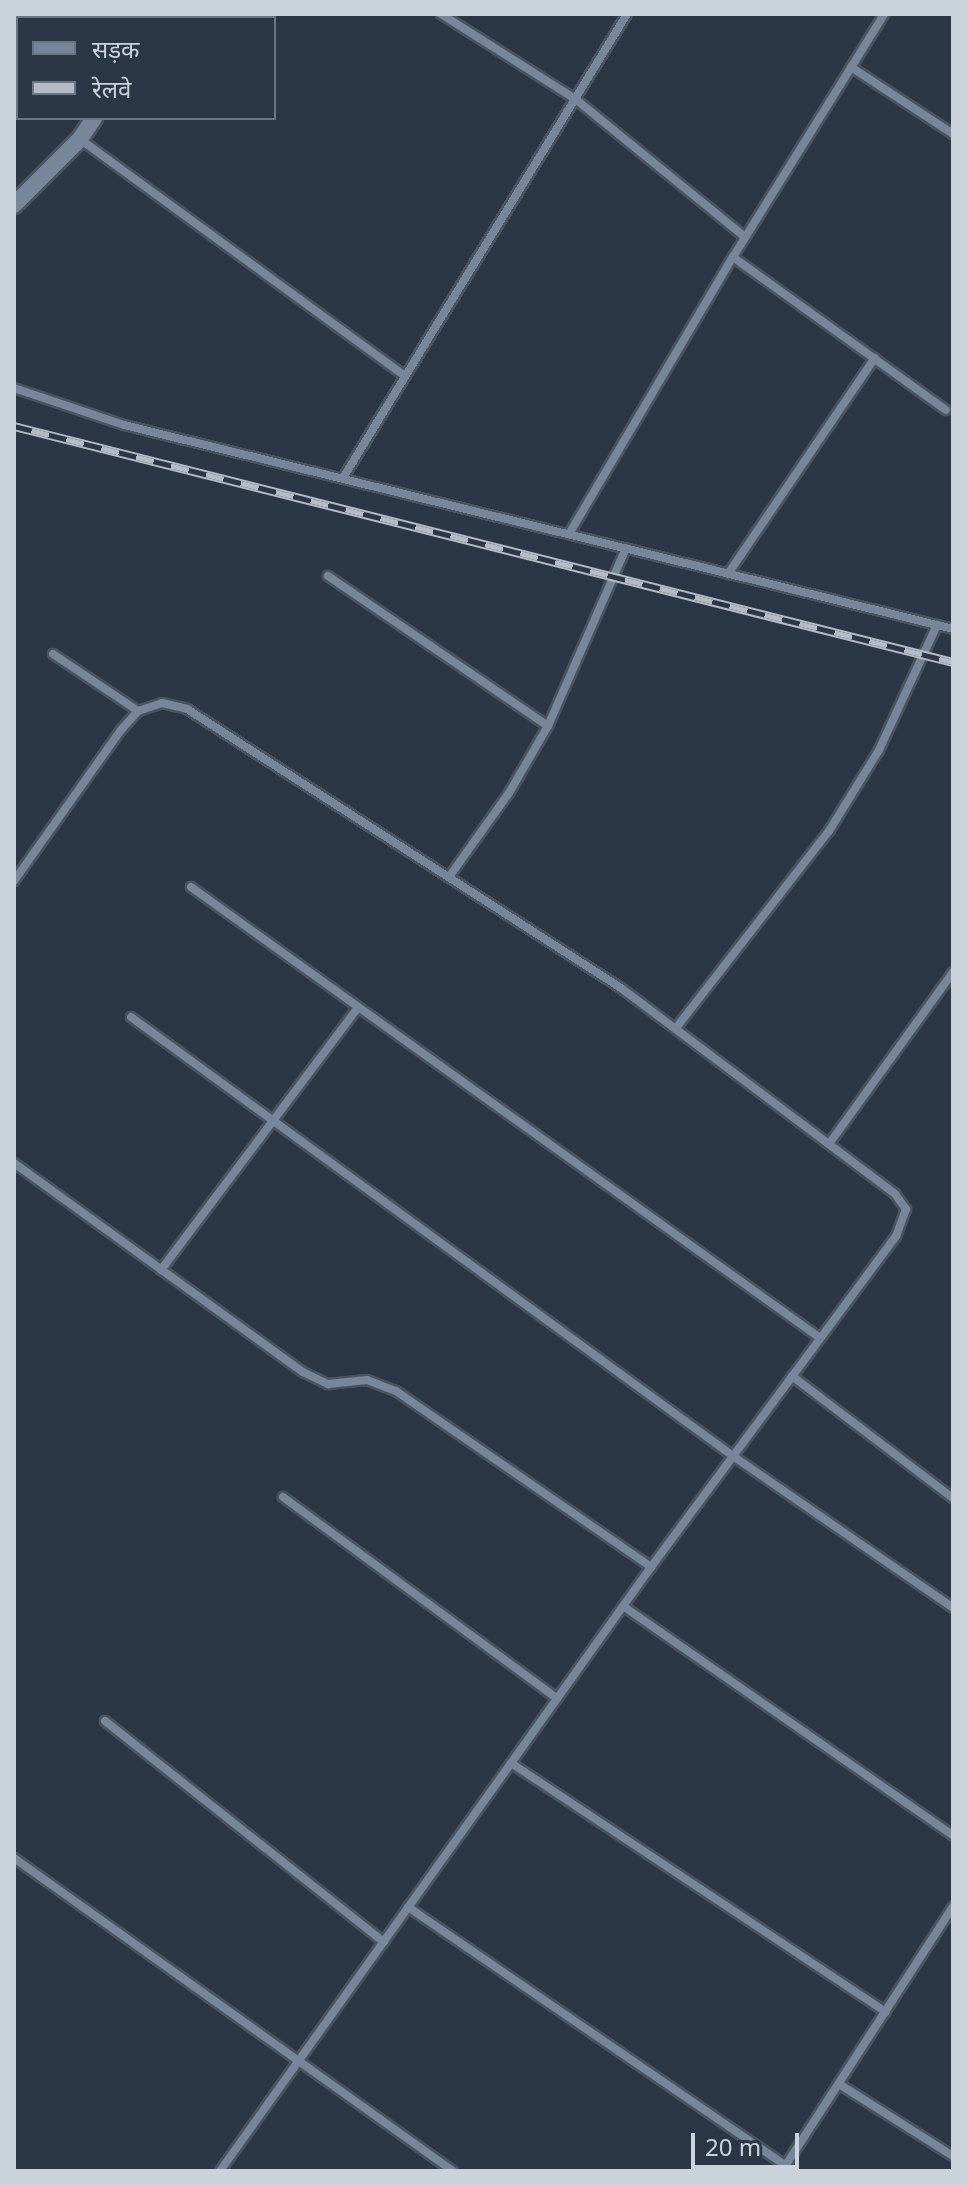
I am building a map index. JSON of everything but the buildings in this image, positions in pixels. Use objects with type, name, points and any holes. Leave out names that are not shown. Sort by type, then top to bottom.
[{"type":"street","points":[[441,14],[574,98],[745,237]]},
{"type":"street","points":[[343,478],[627,14]]},
{"type":"street","points":[[569,534],[745,237],[884,14]]},
{"type":"street","points":[[851,67],[953,134]]},
{"type":"street","points":[[14,205],[80,139],[93,120]]},
{"type":"street","points":[[80,139],[405,376]]},
{"type":"street","points":[[733,257],[946,410]]},
{"type":"street","points":[[728,574],[875,358]]},
{"type":"street","points":[[14,388],[124,425],[953,629]]},
{"type":"street","points":[[449,877],[509,793],[548,726],[626,548]]},
{"type":"street","points":[[328,576],[548,726]]},
{"type":"street","points":[[676,1028],[829,831],[879,750],[937,625]]},
{"type":"street","points":[[53,654],[138,711]]},
{"type":"street","points":[[14,881],[121,730],[138,711],[162,703],[187,709],[621,988],[895,1194],[906,1209],[896,1236],[651,1567],[220,2171]]},
{"type":"street","points":[[191,887],[820,1338]]},
{"type":"street","points":[[829,1144],[953,972]]},
{"type":"street","points":[[161,1270],[358,1008]]},
{"type":"street","points":[[131,1017],[733,1456],[953,1608]]},
{"type":"street","points":[[14,1163],[317,1381],[328,1384],[367,1380],[396,1391],[651,1567]]},
{"type":"street","points":[[792,1376],[953,1498]]},
{"type":"street","points":[[283,1497],[557,1698]]},
{"type":"street","points":[[623,1606],[953,1835]]},
{"type":"street","points":[[105,1721],[384,1942]]},
{"type":"street","points":[[511,1763],[886,2012]]},
{"type":"street","points":[[14,1858],[449,2170]]},
{"type":"street","points":[[408,1907],[784,2168],[953,1907]]},
{"type":"street","points":[[839,2084],[953,2156]]},
{"type":"railway","points":[[14,426],[953,662]]}]
